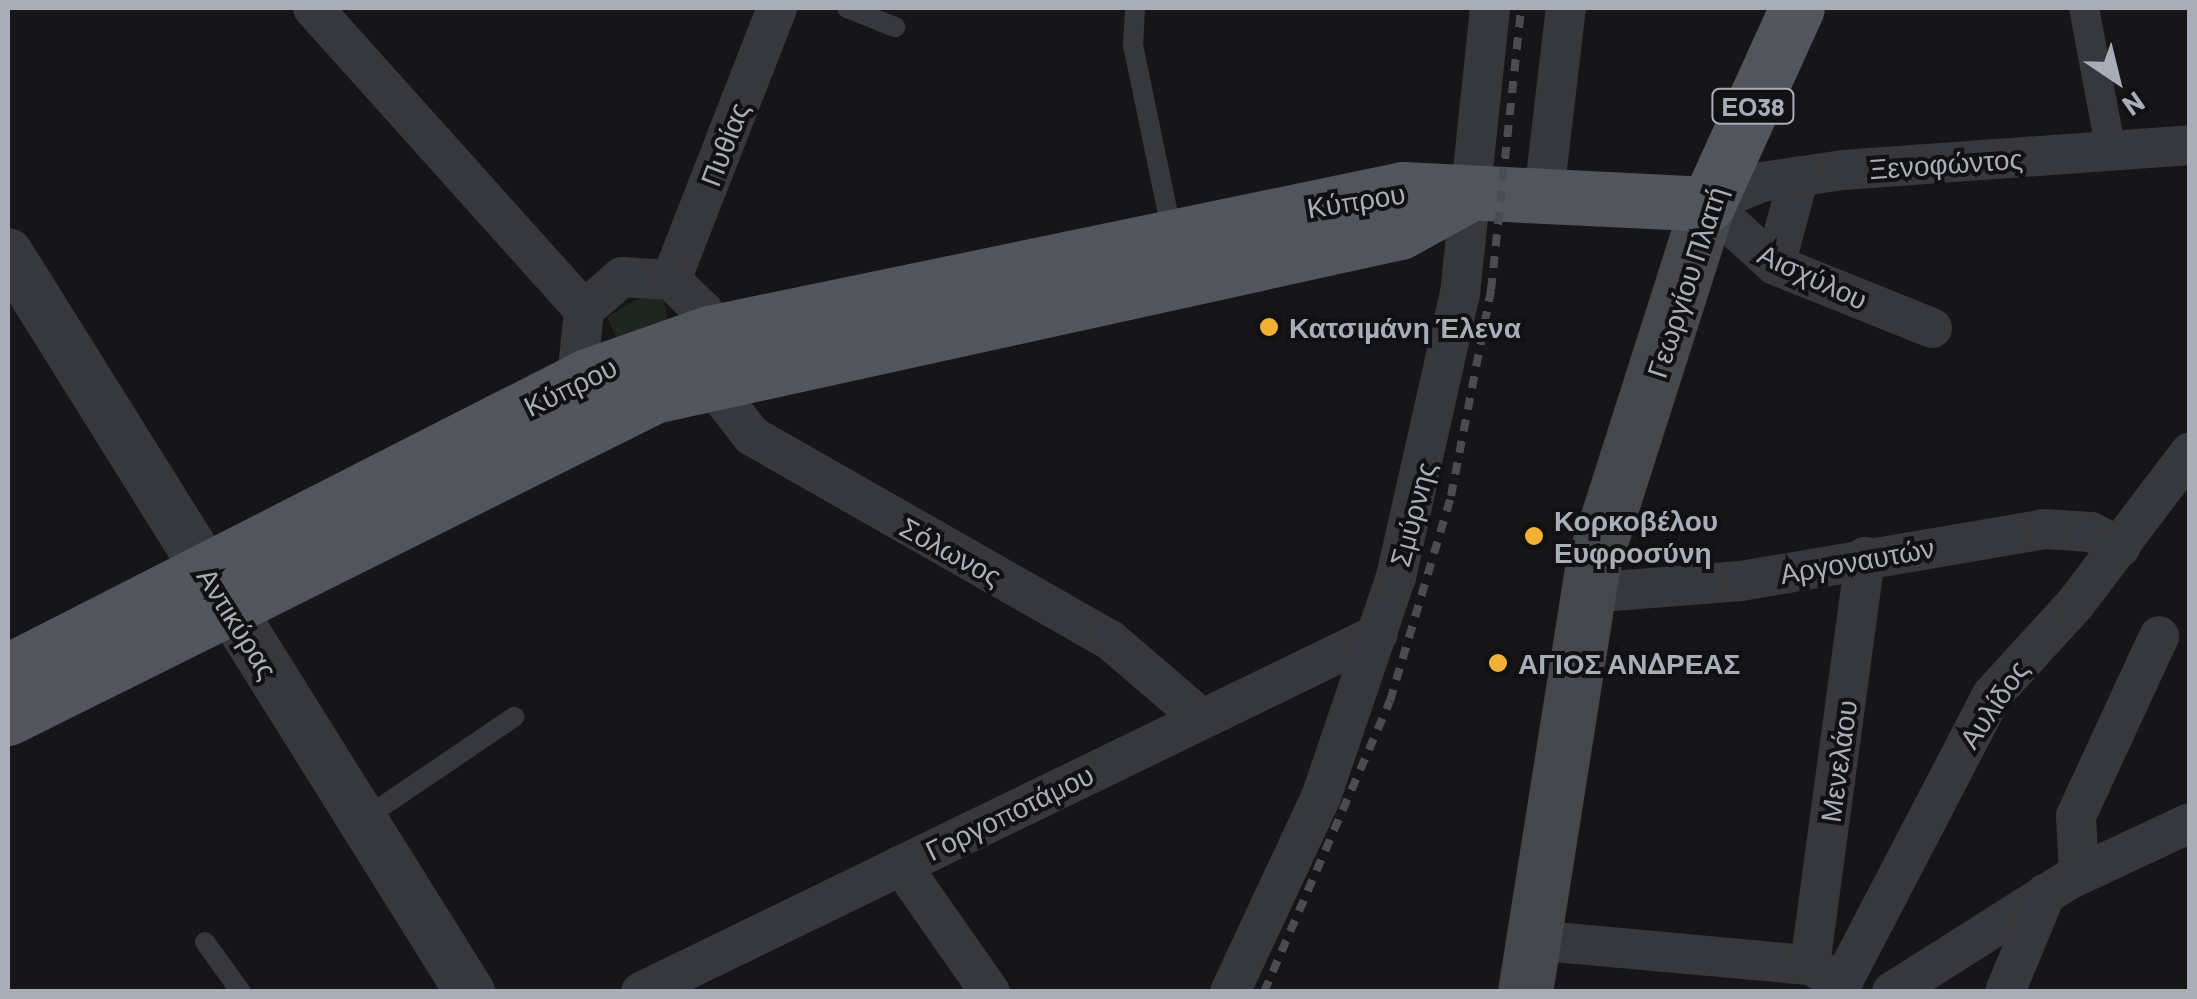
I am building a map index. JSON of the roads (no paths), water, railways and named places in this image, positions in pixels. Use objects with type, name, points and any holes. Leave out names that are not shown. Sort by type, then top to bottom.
[{"type":"main road","name":"Γεωργίου Πλατή","points":[[1529,966],[1591,579],[1598,442],[1767,8]]},
{"type":"main road","name":"Γεωργίου Πλατή","points":[[1695,201],[1797,8]]},
{"type":"main road","name":"Κύπρου","points":[[8,671],[218,591],[632,405],[710,357],[1172,233],[1403,190],[1470,194]]},
{"type":"main road","name":"Κύπρου","points":[[8,718],[587,376],[1400,232],[1470,194]]},
{"type":"main road","points":[[1470,194],[1695,201]]},
{"type":"street","points":[[313,8],[584,310]]},
{"type":"street","name":"Πυθίας","points":[[671,280],[777,8]]},
{"type":"street","name":"Σμύρνης","points":[[1230,992],[1302,844],[1378,634],[1441,396],[1470,194],[1490,8]]},
{"type":"street","points":[[1544,194],[1566,8]]},
{"type":"street","points":[[2084,8],[2111,151]]},
{"type":"street","name":"Ξενοφώντος","points":[[1695,201],[1799,176],[2190,145]]},
{"type":"street","points":[[1775,265],[1799,176]]},
{"type":"street","name":"Αισχύλου","points":[[1695,201],[1775,265],[1932,328]]},
{"type":"street","name":"Αντικύρας","points":[[8,252],[360,822],[470,992]]},
{"type":"street","points":[[632,405],[587,376],[577,347],[584,310],[622,277],[671,280]]},
{"type":"street","name":"Σόλωνος","points":[[671,280],[698,303],[710,357],[752,436],[1110,640],[1200,718]]},
{"type":"street","name":"Αυλίδος","points":[[1831,981],[1992,695],[2120,547],[2190,452]]},
{"type":"street","name":"Αργοναυτών","points":[[1591,579],[1678,590],[2044,528],[2091,532],[2120,547]]},
{"type":"street","name":"Μενελάου","points":[[1831,981],[1865,558]]},
{"type":"street","name":"Γοργοποτάμου","points":[[641,992],[1378,634]]},
{"type":"street","points":[[2005,992],[2062,884],[2076,816],[2159,636]]},
{"type":"street","points":[[1892,992],[2062,884],[2190,823]]},
{"type":"street","points":[[901,864],[990,992]]},
{"type":"street","points":[[1529,966],[1831,981]]},
{"type":"lane","points":[[848,8],[895,27]]},
{"type":"lane","points":[[1136,8],[1133,45],[1172,233]]},
{"type":"lane","points":[[360,822],[514,717]]},
{"type":"lane","points":[[205,942],[241,992]]},
{"type":"railway","points":[[1264,992],[1390,701],[1451,496],[1491,290],[1521,8]]},
{"type":"place","name":"Κατσιμάνη Έλενα","points":[[1269,327]]},
{"type":"place","name":"Κορκοβέλου Ευφροσύνη","points":[[1534,536]]},
{"type":"place","name":"ΑΓΙΟΣ ΑΝΔΡΕΑΣ","points":[[1498,663]]}]
